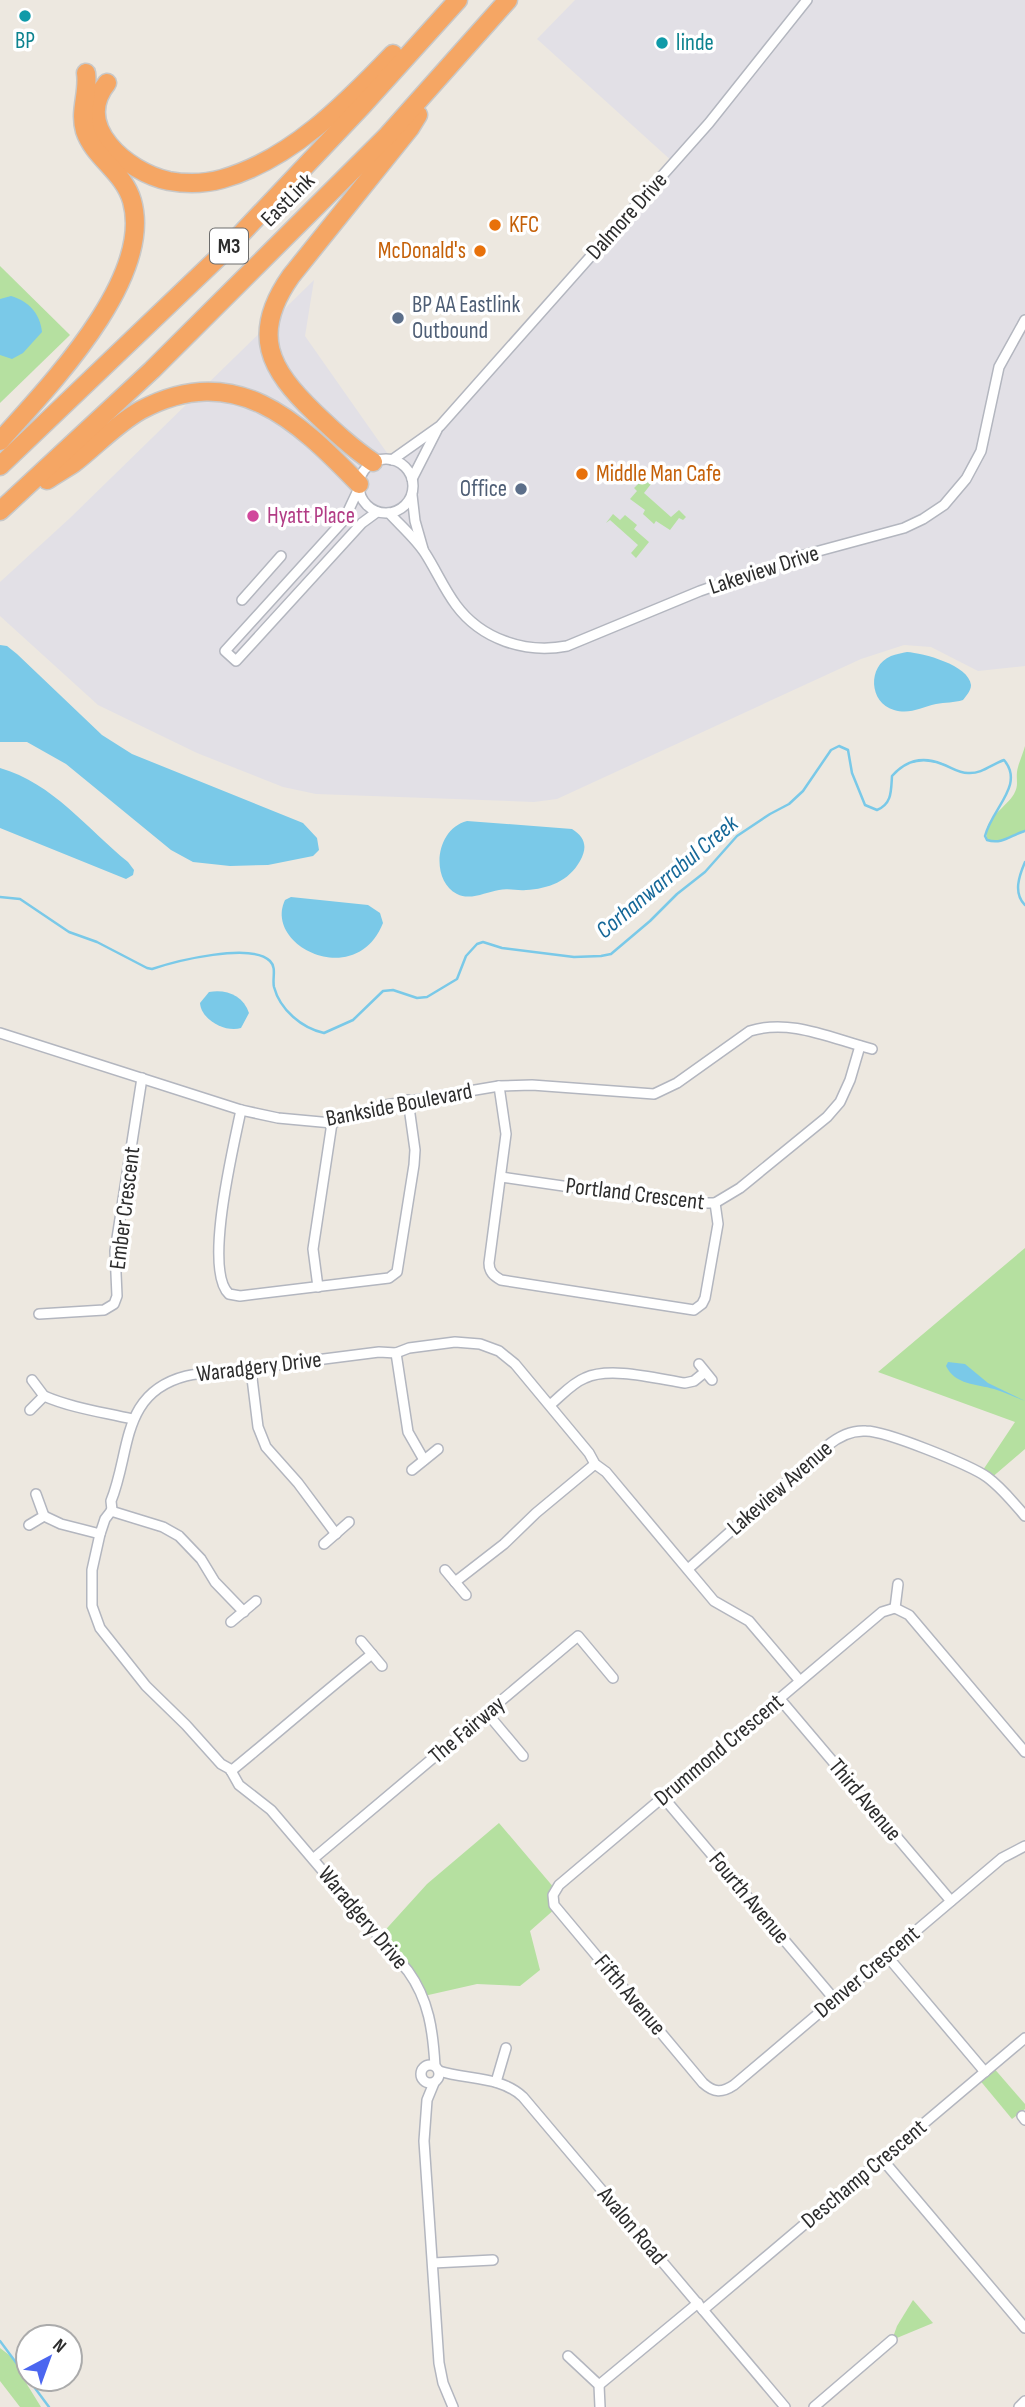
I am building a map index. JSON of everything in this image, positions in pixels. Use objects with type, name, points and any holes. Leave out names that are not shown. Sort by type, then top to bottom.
[{"type":"highway","name":"EastLink","points":[[0,466],[223,253],[458,0]]},
{"type":"highway","name":"EastLink","points":[[3,509],[152,370],[386,137],[508,0]]},
{"type":"highway","points":[[107,83],[96,103],[98,129],[107,143],[136,167],[152,175],[175,182],[208,183],[255,166],[319,125],[354,96],[418,29],[445,14]]},
{"type":"highway","points":[[0,441],[83,344],[104,314],[133,245],[135,216],[127,188],[96,150],[85,130],[83,117],[86,73]]},
{"type":"highway","points":[[373,462],[341,438],[283,380],[271,351],[269,322],[278,295],[290,276],[410,128],[440,79]]},
{"type":"highway","points":[[3,509],[73,463],[142,410],[175,397],[205,393],[240,396],[279,412],[305,431],[359,486]]},
{"type":"street","name":"Dalmore Drive","points":[[392,460],[440,426],[709,123],[807,0]]},
{"type":"street","name":"Lakeview Drive","points":[[389,513],[424,551],[456,605],[478,627],[512,644],[547,648],[582,640],[699,591],[777,564],[914,524],[949,500],[976,461],[984,440],[999,367],[1025,320]]},
{"type":"street","name":"Dalmore Drive","points":[[412,484],[440,426]]},
{"type":"street","points":[[359,486],[364,503],[377,512],[389,513],[407,503],[412,484],[404,467],[392,460],[373,462],[363,471],[344,520],[225,651],[236,661],[362,523],[377,512]]},
{"type":"street","name":"Lakeview Drive","points":[[412,484],[415,521],[424,551]]},
{"type":"street","points":[[242,600],[281,556]]},
{"type":"street","points":[[273,598],[284,608]]},
{"type":"street","name":"Bankside Boulevard","points":[[0,1033],[241,1110],[278,1118],[332,1123],[380,1106],[499,1086],[532,1085],[654,1094],[677,1083],[750,1031],[763,1027],[793,1027],[872,1049]]},
{"type":"street","name":"Portland Crescent","points":[[502,1177],[680,1203],[715,1203],[740,1188],[827,1117],[840,1102],[860,1046]]},
{"type":"street","name":"Ember Crescent","points":[[40,1314],[104,1310],[114,1304],[117,1296],[115,1251],[142,1078]]},
{"type":"street","points":[[499,1086],[506,1134],[489,1263],[492,1274],[501,1280],[688,1310],[698,1308],[705,1298],[718,1224],[715,1203]]},
{"type":"street","points":[[241,1110],[226,1184],[219,1239],[222,1284],[229,1294],[240,1296],[389,1278],[397,1272],[415,1150],[408,1100]]},
{"type":"street","points":[[318,1287],[313,1249],[332,1123]]},
{"type":"street","name":"Waradgery Drive","points":[[453,2407],[443,2384],[439,2363],[424,2149],[427,2100],[433,2074],[433,2045],[428,2008],[418,1986],[271,1810],[236,1781],[231,1771],[221,1764],[186,1724],[146,1686],[100,1628],[92,1606],[94,1554],[105,1519],[111,1511],[111,1501],[132,1419],[156,1391],[178,1379],[218,1371],[251,1370],[383,1351],[396,1353],[408,1348],[455,1342],[486,1346],[509,1358],[591,1455],[595,1464],[606,1472],[719,1605],[749,1621],[800,1681]]},
{"type":"street","points":[[396,1353],[406,1424],[411,1439],[424,1460]]},
{"type":"street","points":[[251,1370],[258,1427],[266,1447],[298,1483],[336,1534]]},
{"type":"street","points":[[550,1405],[580,1381],[596,1374],[610,1373],[685,1383],[694,1381],[705,1372]]},
{"type":"street","points":[[32,1380],[44,1396],[72,1407],[89,1408],[132,1419]]},
{"type":"street","points":[[30,1410],[44,1396]]},
{"type":"street","name":"Lakeview Avenue","points":[[688,1569],[827,1446],[854,1432],[878,1433],[970,1467],[1001,1488],[1025,1516]]},
{"type":"street","points":[[412,1470],[438,1448]]},
{"type":"street","points":[[455,1582],[595,1464]]},
{"type":"street","points":[[36,1494],[44,1516],[61,1524],[100,1534]]},
{"type":"street","points":[[111,1511],[163,1527],[179,1536],[195,1552],[215,1582],[244,1612]]},
{"type":"street","points":[[29,1525],[44,1516]]},
{"type":"street","points":[[324,1544],[349,1522]]},
{"type":"street","points":[[445,1570],[466,1595]]},
{"type":"street","points":[[898,1584],[895,1608],[909,1615],[1025,1752]]},
{"type":"street","points":[[231,1622],[256,1601]]},
{"type":"street","name":"Drummond Crescent","points":[[552,1901],[559,1885],[882,1612],[895,1608]]},
{"type":"street","name":"The Fairway","points":[[313,1859],[578,1636],[613,1678]]},
{"type":"street","points":[[361,1641],[382,1665]]},
{"type":"street","points":[[231,1771],[372,1654]]},
{"type":"street","name":"Third Avenue","points":[[779,1698],[951,1901]]},
{"type":"street","points":[[487,1713],[523,1756]]},
{"type":"street","name":"Fourth Avenue","points":[[663,1797],[835,2000]]},
{"type":"street","name":"Denver Crescent","points":[[709,2088],[723,2091],[734,2085],[1002,1858],[1025,1846]]},
{"type":"street","name":"Fifth Avenue","points":[[552,1901],[709,2088]]},
{"type":"street","points":[[887,1956],[985,2072]]},
{"type":"street","name":"Deschamp Crescent","points":[[599,2385],[701,2307],[1025,2038]]},
{"type":"street","points":[[496,2082],[506,2048]]},
{"type":"street","name":"Avalon Road","points":[[433,2074],[496,2082],[510,2087],[523,2097],[785,2407]]},
{"type":"street","points":[[882,2159],[1025,2328]]},
{"type":"street","points":[[433,2263],[493,2260]]},
{"type":"street","points":[[814,2407],[892,2340]]},
{"type":"street","points":[[568,2356],[599,2385],[600,2407]]},
{"type":"street","points":[[1018,2407],[1025,2401]]},
{"type":"shaded area","points":[[575,0],[1025,0],[1025,666],[978,671],[931,647],[904,645],[861,659],[557,799],[534,802],[316,794],[283,787],[197,753],[98,705],[0,616],[0,582],[70,518],[314,280],[305,336],[392,460],[440,426],[674,163],[537,39]]},
{"type":"green space","points":[[0,266],[70,335],[0,403]]},
{"type":"green space","points":[[647,480],[651,484],[644,493],[671,517],[679,510],[686,517],[683,520],[679,518],[670,530],[656,521],[654,524],[643,514],[645,510],[630,499],[637,491],[634,488]]},
{"type":"green space","points":[[613,514],[620,520],[625,515],[637,525],[634,529],[649,542],[636,558],[631,553],[638,545],[610,520],[606,523]]},
{"type":"green space","points":[[1025,746],[1025,831],[1002,840],[987,840],[986,833],[991,820],[1016,791],[1018,769]]},
{"type":"green space","points":[[1025,1248],[1025,1449],[990,1479],[981,1473],[1015,1422],[878,1372]]},
{"type":"green space","points":[[499,1823],[555,1889],[556,1908],[530,1931],[540,1970],[520,1986],[477,1984],[424,1996],[379,1937],[427,1884]]},
{"type":"green space","points":[[992,2066],[1025,2104],[1025,2109],[1012,2119],[978,2078]]},
{"type":"green space","points":[[913,2300],[933,2323],[892,2340],[897,2326]]},
{"type":"green space","points":[[0,2348],[14,2359],[14,2393],[32,2393],[41,2407],[20,2407],[0,2381]]},
{"type":"water","points":[[11,296],[32,309],[39,319],[42,332],[23,353],[12,359],[0,355],[0,299]]},
{"type":"water","points":[[0,645],[7,646],[17,654],[102,735],[132,754],[303,823],[317,838],[319,850],[313,856],[268,865],[230,866],[193,862],[171,850],[66,764],[27,742],[0,742]]},
{"type":"water","points":[[907,652],[944,661],[962,672],[971,685],[963,700],[905,712],[886,706],[880,700],[874,684],[878,668],[891,656]]},
{"type":"water","points":[[0,768],[37,784],[68,808],[128,862],[134,870],[133,875],[126,879],[0,828]]},
{"type":"water","points":[[467,821],[572,829],[580,835],[584,851],[570,874],[550,886],[523,890],[502,889],[462,896],[448,887],[443,878],[440,855],[448,834]]},
{"type":"water","points":[[291,897],[368,905],[380,913],[383,923],[370,943],[353,955],[334,958],[316,954],[299,945],[287,933],[282,917],[285,900]]},
{"type":"water","points":[[222,991],[243,1002],[249,1013],[241,1028],[228,1029],[209,1020],[200,1003],[209,992]]},
{"type":"water","points":[[948,1362],[965,1364],[988,1383],[1025,1401],[955,1377],[946,1366]]},
{"type":"waterway","name":"Corhanwarrabul Creek","points":[[0,897],[20,899],[69,932],[97,942],[147,968],[231,953],[260,956],[272,964],[274,987],[281,1003],[300,1022],[324,1033],[353,1020],[383,991],[393,990],[417,998],[427,997],[457,979],[466,956],[477,944],[483,942],[502,948],[574,957],[611,954],[705,872],[737,836],[789,804],[803,791],[831,750],[839,746],[848,750],[852,773],[865,805],[877,810],[888,801],[892,776],[909,763],[928,760],[961,772],[973,773],[1004,760],[1010,769],[1009,788],[985,836],[987,840],[997,841],[1025,831]]},
{"type":"waterway","name":"Corhanwarrabul Creek","points":[[1025,862],[1018,890],[1025,905]]},
{"type":"waterway","points":[[0,2341],[49,2407]]},
{"type":"place","name":"BP","points":[[25,16]]},
{"type":"place","name":"linde","points":[[662,43]]},
{"type":"place","name":"KFC","points":[[495,225]]},
{"type":"place","name":"McDonald's","points":[[480,251]]},
{"type":"place","name":"BP AA Eastlink Outbound","points":[[398,318]]},
{"type":"place","name":"Middle Man Cafe","points":[[582,474]]},
{"type":"place","name":"Office","points":[[521,489]]},
{"type":"place","name":"Hyatt Place","points":[[253,516]]}]
